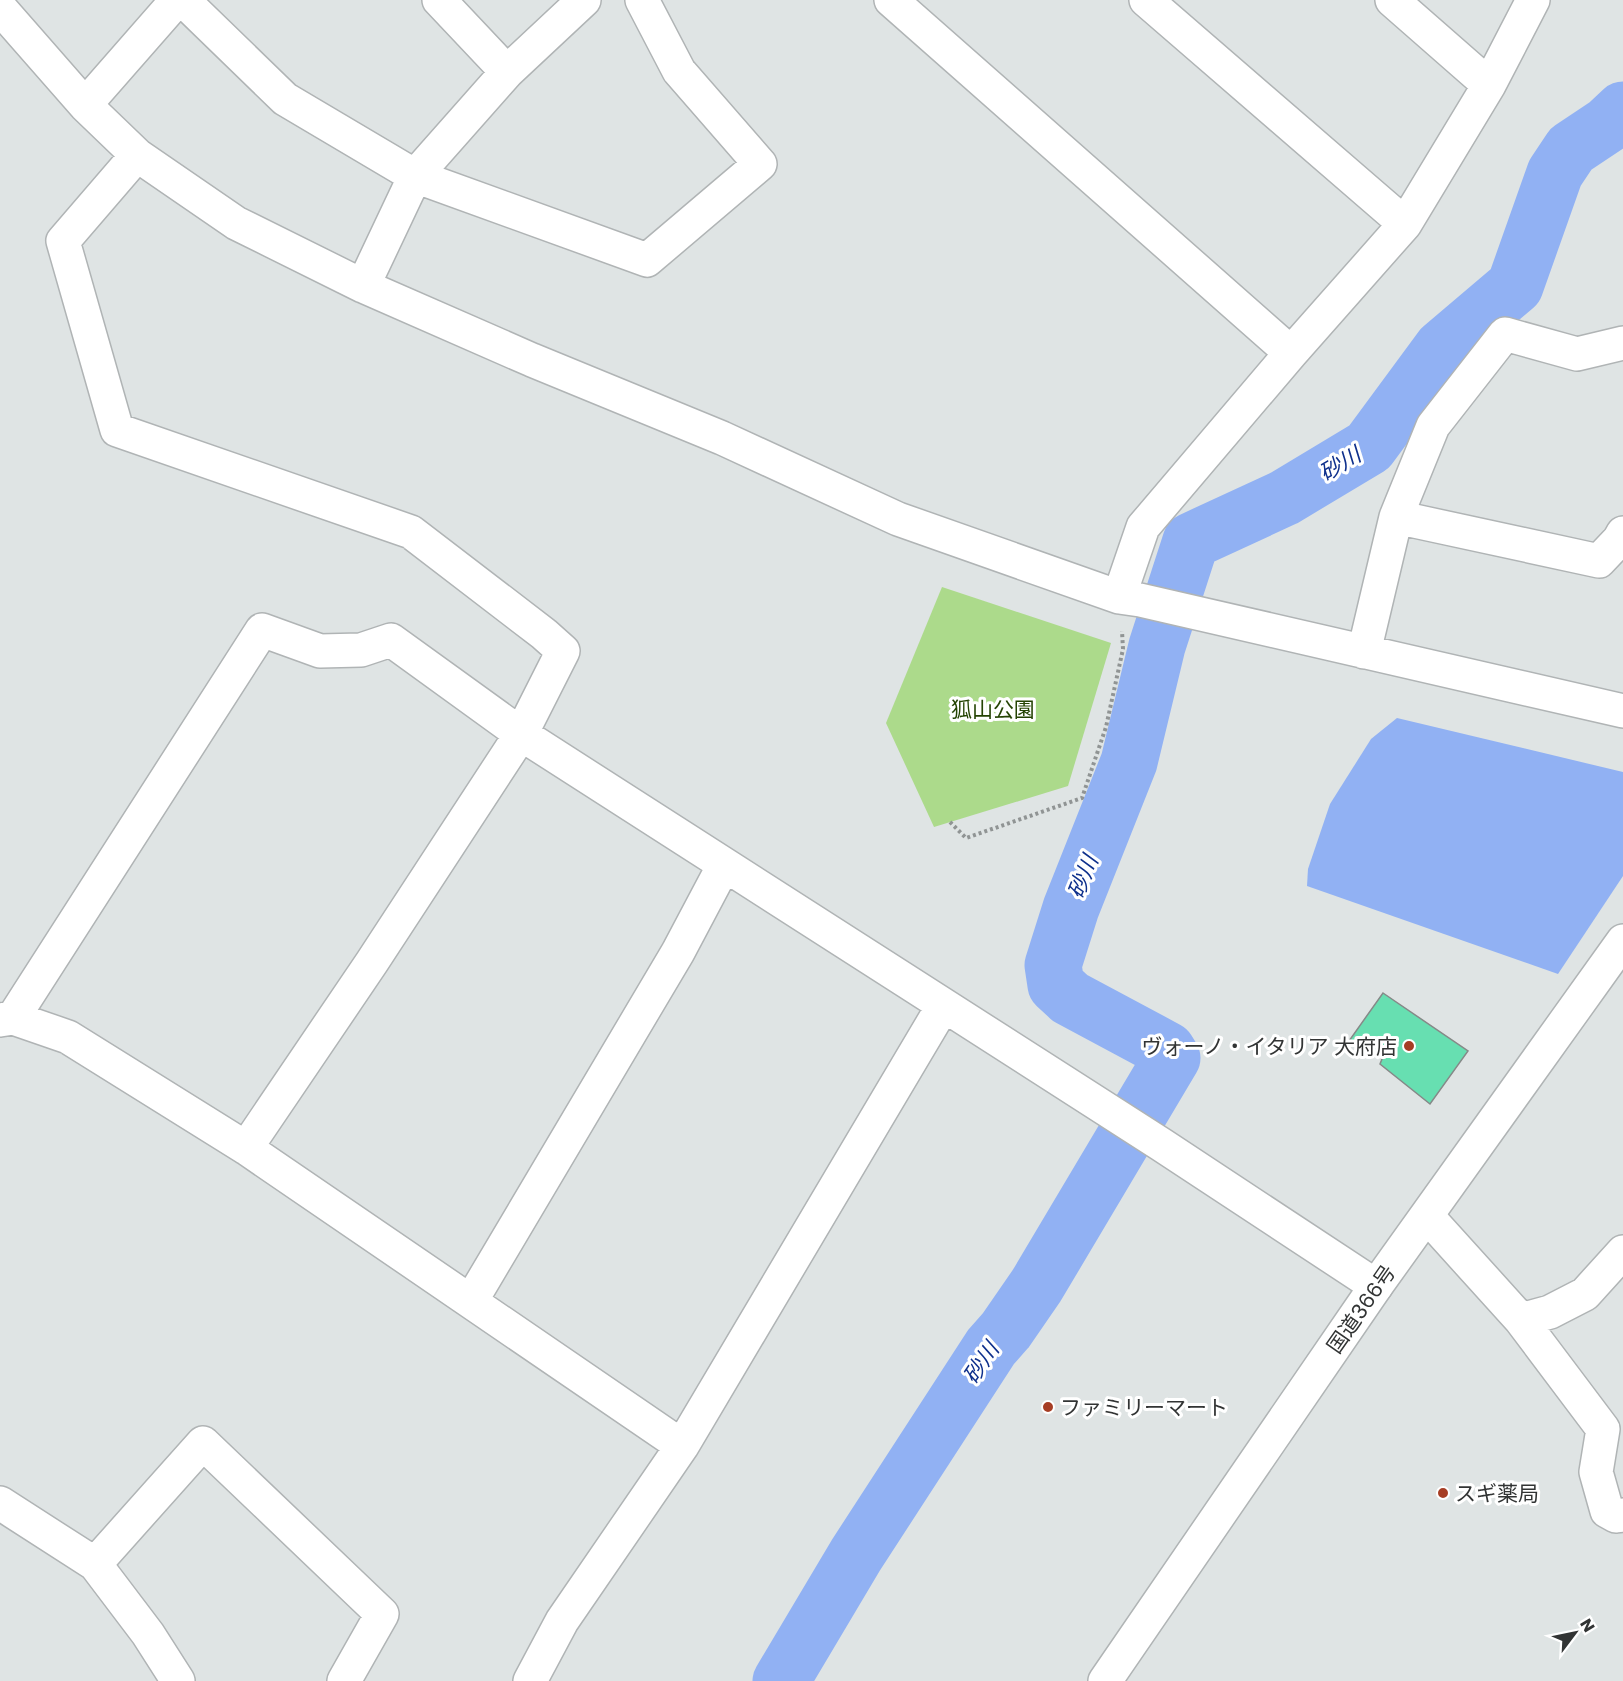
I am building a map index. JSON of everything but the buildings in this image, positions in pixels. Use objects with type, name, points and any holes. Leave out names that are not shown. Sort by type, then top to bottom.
[{"type":"main road","points":[[85,105],[177,0]]},
{"type":"main road","points":[[183,0],[285,99],[415,176],[647,260],[760,164],[679,71],[642,0]]},
{"type":"main road","points":[[439,0],[507,72]]},
{"type":"main road","points":[[363,286],[415,176],[507,72],[584,0]]},
{"type":"main road","points":[[891,0],[1291,353]]},
{"type":"main road","points":[[1146,0],[1405,224]]},
{"type":"main road","points":[[1392,0],[1489,85]]},
{"type":"main road","points":[[1130,598],[1143,527],[1291,353],[1405,224],[1489,85],[1533,0]]},
{"type":"main road","points":[[0,8],[85,105],[137,155],[236,223],[363,286],[532,360],[722,438],[898,519],[1130,598],[1623,711]]},
{"type":"main road","points":[[137,155],[63,241],[117,430],[411,532],[563,651],[521,734],[372,962],[246,1148]]},
{"type":"main road","points":[[1364,652],[1396,518],[1433,426],[1505,334],[1577,354],[1623,344]]},
{"type":"main road","points":[[1396,518],[1599,561],[1623,533]]},
{"type":"main road","points":[[682,1446],[246,1148],[68,1037],[7,1019],[262,630],[320,651],[361,650],[391,639],[521,734],[1161,1145],[1376,1286]]},
{"type":"main road","points":[[471,1302],[678,952],[724,865]]},
{"type":"main road","name":"国道366号","points":[[1105,1681],[1376,1286],[1623,941]]},
{"type":"main road","points":[[530,1681],[562,1621],[682,1446],[943,1006]]},
{"type":"main road","points":[[1427,1216],[1521,1320],[1603,1429],[1596,1472],[1607,1511],[1616,1516],[1623,1515]]},
{"type":"main road","points":[[1521,1320],[1550,1312],[1585,1294],[1623,1252]]},
{"type":"main road","points":[[95,1564],[203,1443],[382,1614],[344,1681]]},
{"type":"main road","points":[[0,1503],[95,1564],[148,1634],[178,1681]]},
{"type":"path","points":[[950,822],[966,838],[1082,798],[1106,727],[1123,649],[1130,598]]},
{"type":"green space","name":"狐山公園","points":[[942,587],[1111,643],[1068,786],[934,827],[886,723]]},
{"type":"water","points":[[1397,718],[1623,772],[1623,876],[1558,974],[1307,886],[1308,869],[1330,804],[1371,739]]},
{"type":"waterway","name":"砂川","points":[[781,1681],[856,1555],[991,1347],[1006,1330],[1037,1285],[1172,1058],[1167,1050],[1070,998],[1056,985],[1053,965],[1071,908],[1129,762],[1157,646],[1191,541],[1284,498],[1369,447],[1442,348],[1515,286],[1555,173],[1571,149],[1607,125],[1623,110]]},
{"type":"place","name":"ヴォーノ・イタリア 大府店","points":[[1409,1046]]},
{"type":"place","name":"ファミリーマート","points":[[1048,1407]]},
{"type":"place","name":"スギ薬局","points":[[1443,1493]]}]
